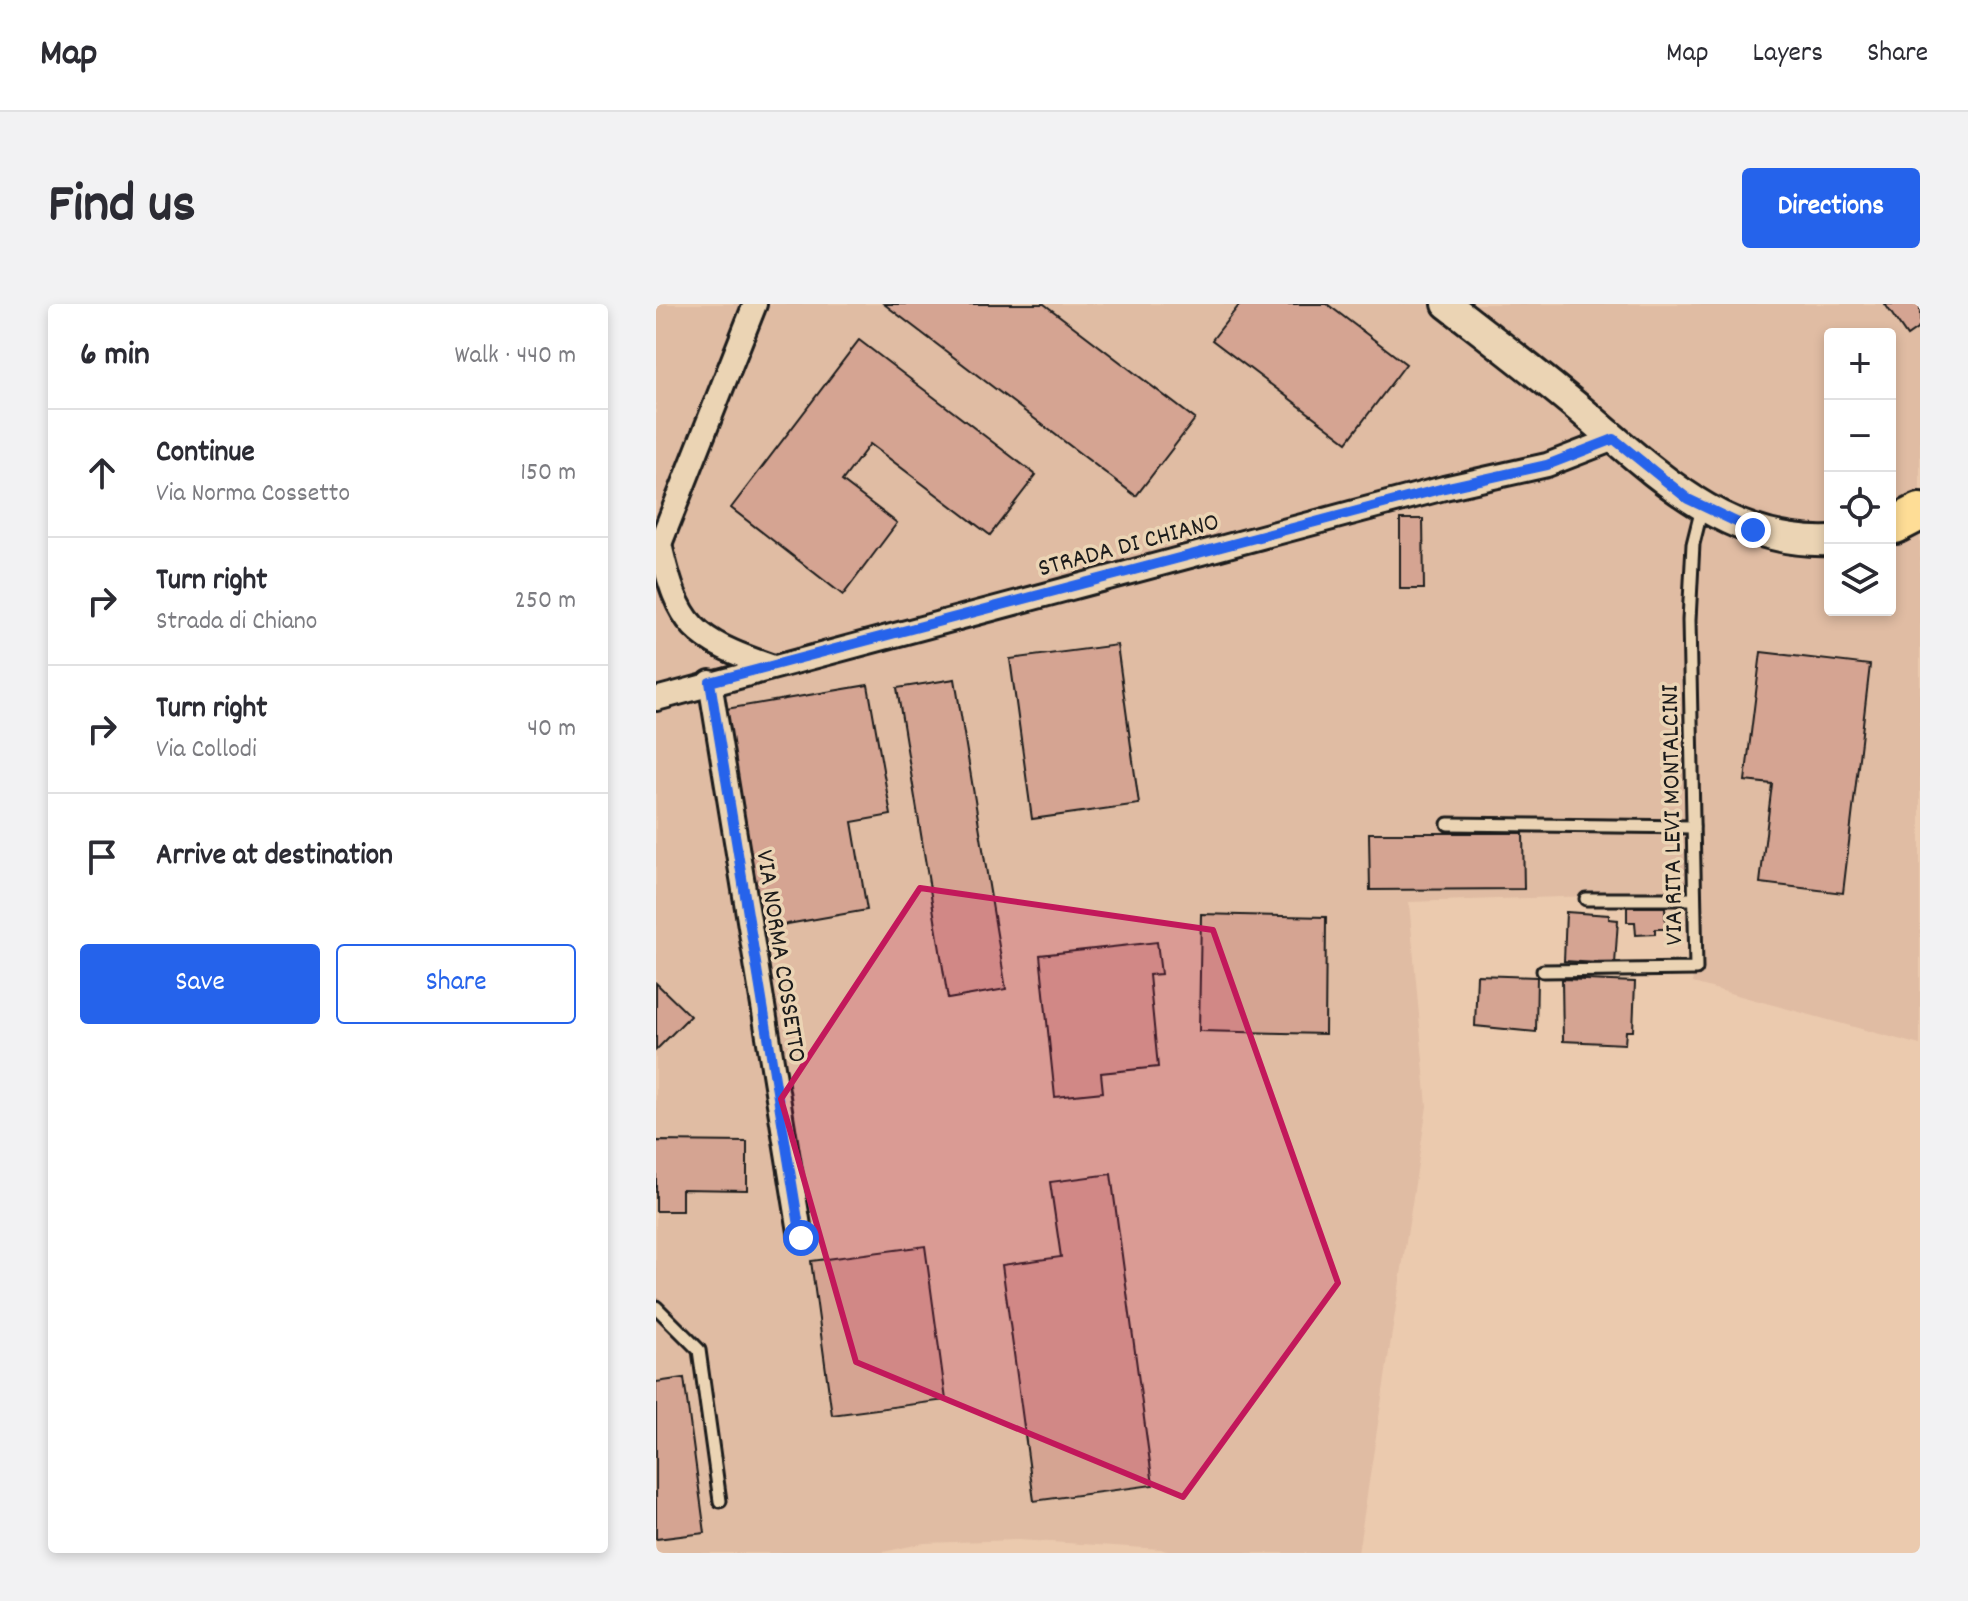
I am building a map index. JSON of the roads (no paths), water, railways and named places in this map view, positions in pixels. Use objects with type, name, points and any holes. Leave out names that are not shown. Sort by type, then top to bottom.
[{"type":"street","points":[[755,304],[658,549],[672,597],[695,632],[773,667]]},
{"type":"street","points":[[1447,304],[1702,508],[1766,534],[1824,540]]},
{"type":"street","name":"STRADA DI CHIANO","points":[[656,699],[710,682],[1444,488],[1532,469],[1614,439]]},
{"type":"street","name":"VIA NORMA COSSETTO","points":[[710,682],[801,1238]]},
{"type":"lane","name":"VIA RITA LEVI MONTALCINI","points":[[1543,971],[1696,969],[1689,612],[1694,535],[1702,508]]},
{"type":"lane","points":[[1448,824],[1693,827]]},
{"type":"lane","points":[[1586,899],[1694,899]]},
{"type":"lane","points":[[656,1307],[699,1350],[720,1501]]}]
